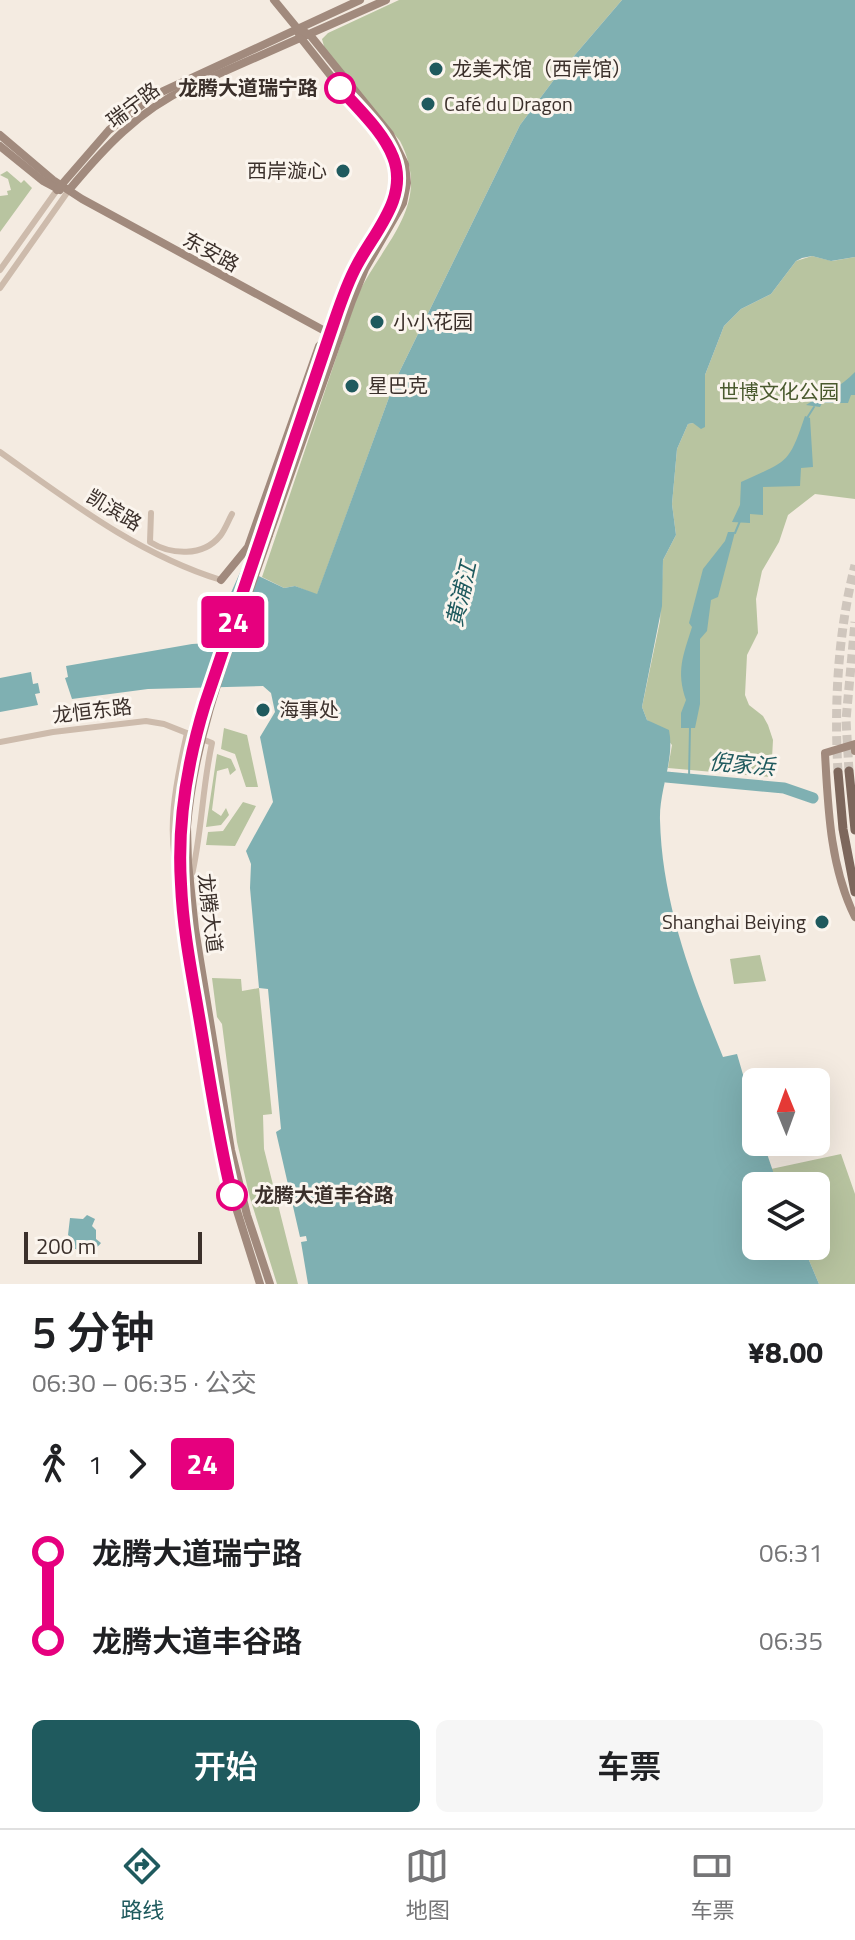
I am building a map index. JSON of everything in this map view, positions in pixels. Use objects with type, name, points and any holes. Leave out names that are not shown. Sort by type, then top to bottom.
[{"type":"main road","name":"龙腾大道","points":[[260,1284],[238,1218],[222,1151],[188,945],[184,827],[186,780],[199,723],[357,265],[391,208],[397,175],[393,157],[383,139],[274,0]]},
{"type":"main road","name":"瑞宁路","points":[[63,188],[145,111],[360,0]]},
{"type":"main road","name":"瑞宁路","points":[[298,32],[310,35],[386,0]]},
{"type":"main road","name":"龙腾大道","points":[[310,35],[390,134],[402,153],[407,174],[403,203],[365,269],[334,336]]},
{"type":"main road","name":"东安路","points":[[0,135],[63,188]]},
{"type":"main road","name":"东安路","points":[[0,146],[63,188],[334,336]]},
{"type":"main road","points":[[221,580],[248,547],[319,346],[334,336]]},
{"type":"main road","points":[[855,751],[855,744],[825,753],[827,802],[835,855],[842,885],[855,917]]},
{"type":"main road","points":[[855,830],[844,771],[843,829],[855,892]]},
{"type":"main road","name":"龙腾大道","points":[[185,885],[231,1150],[247,1215],[270,1284]]},
{"type":"street","name":"瑞宁路","points":[[0,270],[63,188]]},
{"type":"street","name":"瑞宁路","points":[[0,288],[63,188]]},
{"type":"street","name":"凯滨路","points":[[0,452],[115,532],[164,557],[221,580]]},
{"type":"street","points":[[151,513],[150,542],[185,552],[197,552],[211,545],[222,535],[232,514]]},
{"type":"street","name":"龙恒东路","points":[[0,742],[138,721],[158,722],[187,733]]},
{"type":"street","points":[[187,733],[212,743],[203,794],[200,840],[185,885],[173,850],[172,826],[187,733]]},
{"type":"green space","points":[[399,0],[622,0],[556,77],[520,125],[395,381],[317,595],[295,586],[284,588],[262,577],[357,296],[401,222],[411,184],[409,164],[400,141],[325,50],[322,39],[328,33]]},
{"type":"green space","points":[[7,171],[32,188],[0,232],[0,196],[8,195],[7,191],[11,190],[8,179],[0,175]]},
{"type":"green space","name":"世博文化公园","points":[[812,256],[832,261],[855,257],[855,499],[815,494],[788,515],[779,542],[762,571],[756,599],[758,633],[747,655],[745,695],[749,705],[763,716],[773,740],[771,777],[668,768],[672,745],[647,720],[642,707],[660,621],[663,560],[676,535],[672,504],[677,449],[704,397],[705,375],[724,326],[741,309],[771,294],[796,261]]},
{"type":"green space","points":[[224,728],[247,735],[258,787],[246,787],[235,754],[221,749]]},
{"type":"green space","points":[[217,754],[231,759],[236,770],[230,775],[228,768],[217,771],[212,810],[221,816],[226,808],[229,815],[221,825],[206,827]]},
{"type":"green space","points":[[243,802],[256,806],[235,846],[206,845],[208,832],[223,831]]},
{"type":"green space","points":[[760,955],[766,981],[734,984],[730,959]]},
{"type":"green space","points":[[212,978],[241,979],[242,991],[259,988],[272,1114],[263,1115],[264,1149],[298,1284],[277,1284],[250,1198],[237,1142],[222,1024],[217,1017]]},
{"type":"green space","points":[[841,1154],[855,1194],[855,1284],[819,1284],[809,1260],[830,1260],[830,1172],[772,1172],[771,1169]]},
{"type":"water","name":"黄浦江","points":[[622,0],[855,0],[855,257],[831,261],[812,256],[796,261],[771,294],[741,309],[724,326],[705,375],[705,427],[701,429],[693,423],[688,424],[677,449],[672,504],[676,535],[663,560],[662,606],[642,707],[647,720],[669,730],[670,752],[660,820],[666,881],[681,941],[723,1057],[737,1054],[742,1071],[742,1156],[768,1156],[773,1172],[742,1172],[742,1260],[809,1260],[819,1284],[308,1284],[301,1242],[307,1241],[306,1236],[300,1237],[276,1132],[281,1129],[268,989],[259,988],[250,888],[251,864],[246,851],[273,802],[260,737],[275,712],[271,693],[263,686],[148,689],[72,699],[65,678],[68,677],[66,666],[192,644],[243,641],[253,626],[254,607],[230,595],[242,568],[284,588],[295,586],[317,594],[395,381],[520,125],[556,77]]},
{"type":"water","points":[[855,372],[855,395],[851,395],[848,403],[822,403],[820,407],[806,405],[838,386]]},
{"type":"water","points":[[805,416],[810,418],[813,467],[801,468],[800,486],[763,487],[763,515],[750,514],[750,523],[732,522],[740,505],[741,482],[784,460]]},
{"type":"water","points":[[728,532],[735,532],[718,597],[711,600],[707,631],[700,639],[700,704],[695,728],[681,728],[681,713],[686,700],[681,672],[692,627],[689,623],[703,569],[725,541]]},
{"type":"water","points":[[31,672],[33,684],[38,683],[40,693],[35,694],[38,705],[0,712],[0,678]]},
{"type":"water","points":[[87,1215],[95,1219],[92,1226],[96,1230],[96,1239],[101,1243],[91,1250],[78,1250],[70,1246],[73,1239],[68,1235],[70,1218],[83,1219]]},
{"type":"waterway","points":[[807,418],[814,407]]},
{"type":"waterway","points":[[735,533],[740,521]]},
{"type":"waterway","points":[[689,778],[690,727]]},
{"type":"waterway","name":"倪家浜","points":[[666,777],[784,788],[813,798]]},
{"type":"tunnel","points":[[838,772],[839,668],[855,565]]},
{"type":"tunnel","points":[[849,771],[846,720],[855,622]]},
{"type":"bus line","name":"24","points":[[232,1195],[183,908],[180,863],[183,804],[194,742],[205,704],[307,400],[349,281],[391,208],[396,191],[397,175],[393,157],[383,139],[340,88]]},
{"type":"place","name":"龙美术馆（西岸馆）","points":[[436,69]]},
{"type":"place","name":"龙腾大道瑞宁路","points":[[340,88]]},
{"type":"place","name":"Café du Dragon","points":[[428,104]]},
{"type":"place","name":"西岸漩心","points":[[343,171]]},
{"type":"place","name":"小小花园","points":[[377,322]]},
{"type":"place","name":"星巴克","points":[[352,386]]},
{"type":"place","name":"海事处","points":[[263,710]]},
{"type":"place","name":"Shanghai Beiying","points":[[822,922]]},
{"type":"place","name":"龙腾大道丰谷路","points":[[232,1195]]}]
